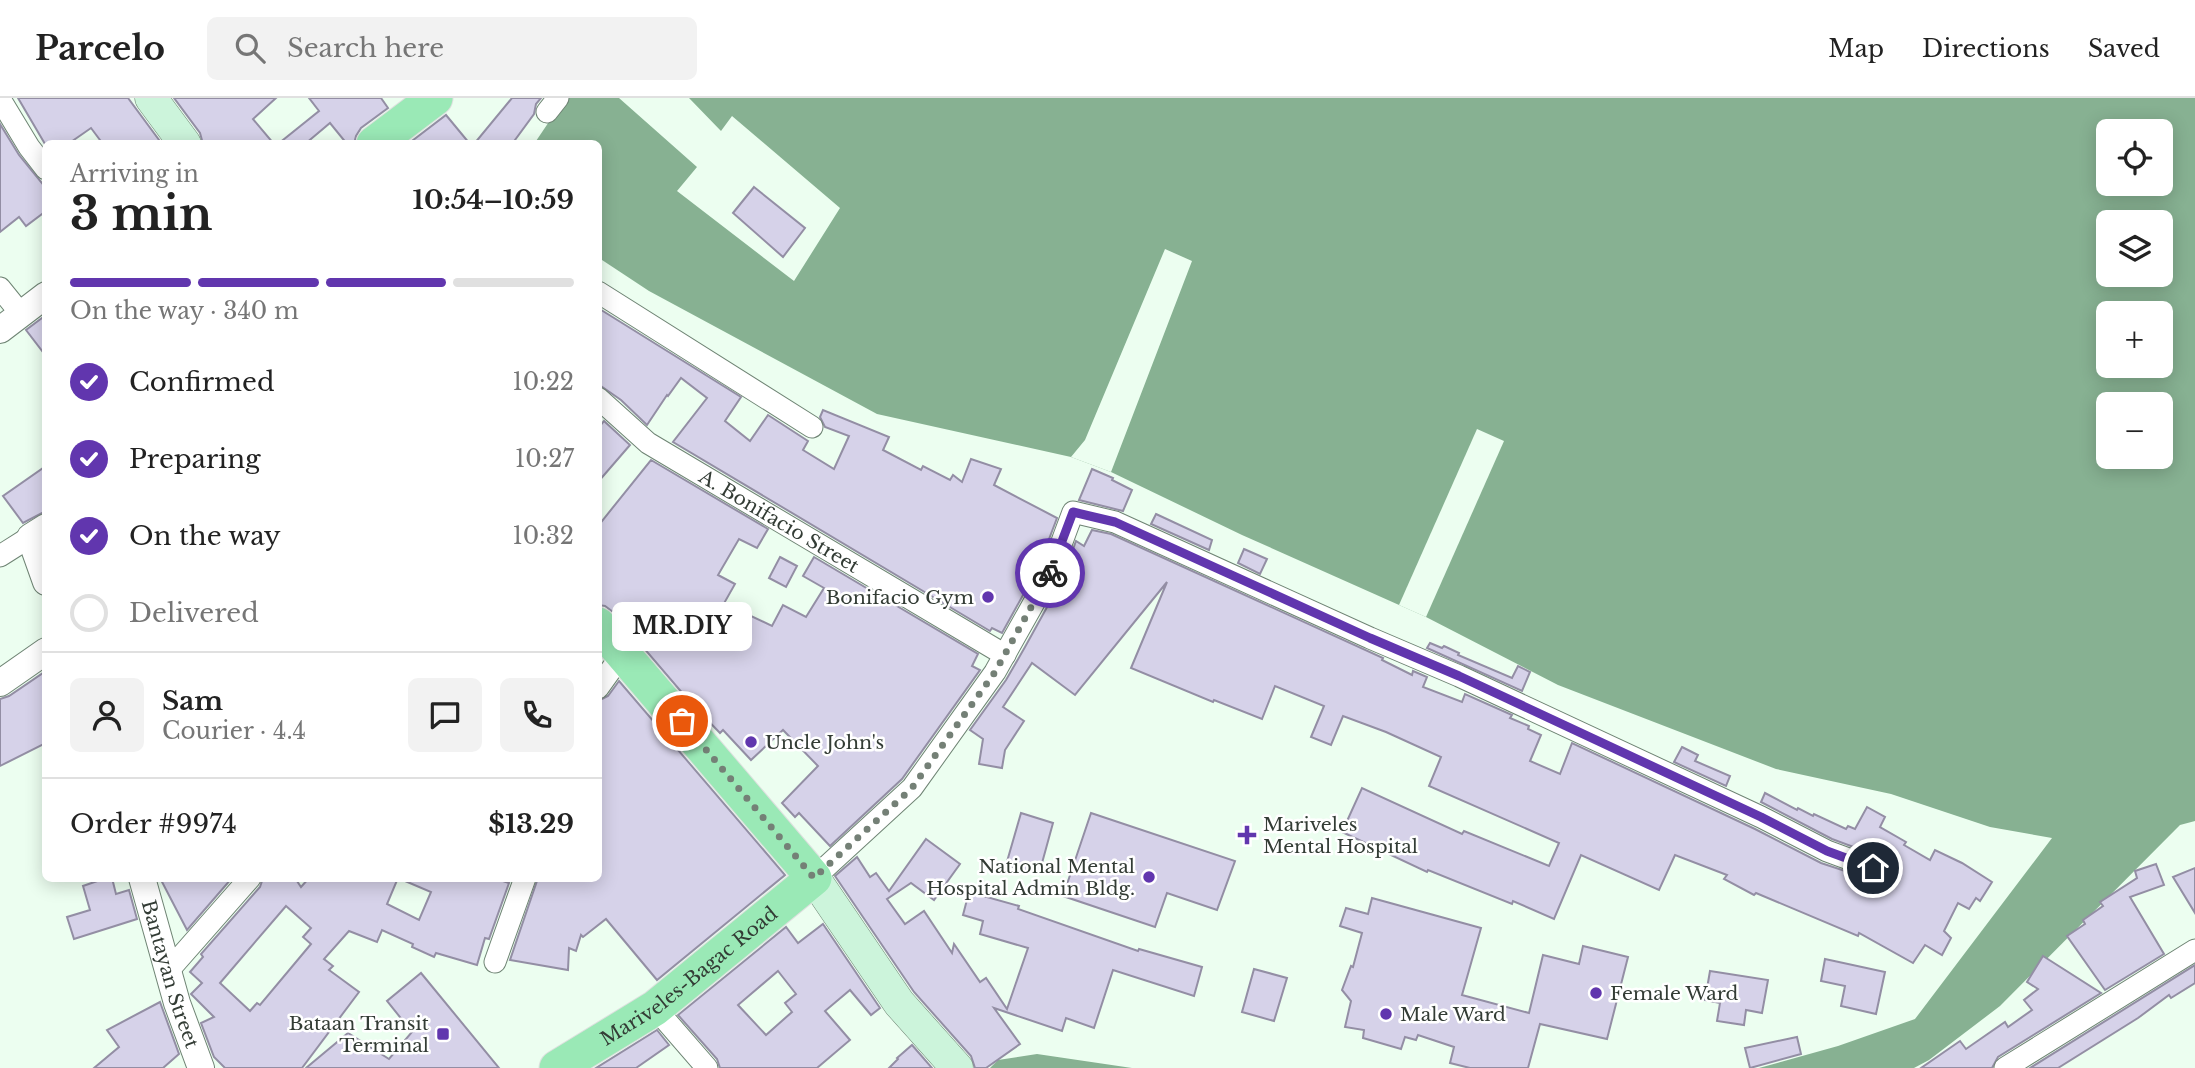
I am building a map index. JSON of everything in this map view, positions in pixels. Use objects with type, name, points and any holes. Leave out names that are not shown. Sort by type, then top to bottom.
[{"type":"main road","points":[[151,98],[183,140]]},
{"type":"main road","points":[[379,140],[435,98]]},
{"type":"main road","points":[[602,629],[814,878],[900,1003],[957,1068]]},
{"type":"main road","name":"Mariveles-Bagac Road","points":[[557,1068],[655,1008],[814,878]]},
{"type":"street","points":[[0,99],[42,164]]},
{"type":"street","points":[[0,288],[21,314]]},
{"type":"street","points":[[602,295],[812,426]]},
{"type":"street","points":[[0,330],[42,298]]},
{"type":"street","name":"A. Bonifacio Street","points":[[602,402],[648,443],[1005,655]]},
{"type":"street","points":[[814,878],[912,788],[995,672],[1050,574],[1073,512],[1115,522],[1459,676],[1761,817],[1827,851],[1873,868]]},
{"type":"street","points":[[0,556],[38,532],[42,557]]},
{"type":"street","points":[[602,682],[623,653]]},
{"type":"street","points":[[0,683],[42,654]]},
{"type":"street","name":"Bantayan Street","points":[[143,882],[177,1003],[201,1068]]},
{"type":"street","points":[[169,970],[246,882]]},
{"type":"street","points":[[495,962],[524,882]]},
{"type":"street","points":[[2005,1068],[2195,950]]},
{"type":"street","points":[[655,1008],[707,1068]]},
{"type":"shaded area","points":[[565,98],[2195,98],[2195,821],[2180,825],[2000,1006],[1929,1060],[1914,1068],[1759,1068],[1838,1046],[1915,1019],[2052,838],[1990,827],[1891,794],[1776,769],[1558,685],[1426,617],[1242,535],[1111,472],[1071,457],[877,414],[649,291],[602,260],[602,140],[537,140]]},
{"type":"shaded area","points":[[1037,1054],[1132,1068],[990,1068],[998,1060]]},
{"type":"pier","points":[[619,98],[689,98],[721,131],[732,116],[840,208],[794,281],[677,191],[697,167]]},
{"type":"pier","points":[[1165,249],[1192,261],[1111,472],[1071,457],[1085,440]]},
{"type":"pier","points":[[1477,429],[1504,441],[1426,617],[1399,605]]},
{"type":"building","points":[[18,98],[128,98],[159,140],[100,140],[91,128],[74,140],[43,140]]},
{"type":"building","points":[[174,98],[276,98],[253,119],[271,140],[202,140],[200,133]]},
{"type":"building","points":[[309,98],[381,98],[388,108],[361,128],[355,140],[344,140],[330,123],[310,140],[283,140],[319,111]]},
{"type":"building","points":[[512,98],[541,98],[536,104],[534,114],[515,140],[477,140]]},
{"type":"building","points":[[446,115],[467,140],[413,140]]},
{"type":"building","points":[[0,124],[19,155],[42,183],[42,214],[26,226],[19,217],[0,232]]},
{"type":"building","points":[[754,187],[805,228],[783,257],[733,213]]},
{"type":"building","points":[[602,310],[741,397],[725,421],[750,441],[768,415],[808,441],[803,450],[834,469],[849,436],[825,427],[820,417],[823,410],[889,437],[883,450],[921,470],[923,466],[950,480],[953,475],[962,482],[971,459],[1001,469],[994,485],[1057,518],[1038,568],[1002,633],[992,628],[990,631],[673,442],[707,398],[681,378],[647,425],[621,400],[602,387]]},
{"type":"building","points":[[42,318],[42,351],[26,330]]},
{"type":"building","points":[[604,421],[630,445],[602,477]]},
{"type":"building","points":[[651,460],[768,529],[757,548],[739,539],[718,575],[735,584],[714,621],[734,643],[749,615],[772,626],[783,605],[806,617],[824,588],[803,576],[814,557],[978,654],[972,666],[980,670],[902,779],[830,846],[799,813],[795,817],[782,803],[818,766],[783,730],[751,760],[723,730],[720,733],[690,702],[613,612],[602,606],[602,521]]},
{"type":"building","points":[[42,469],[42,513],[23,523],[3,496]]},
{"type":"building","points":[[1092,469],[1132,490],[1123,511],[1079,500]]},
{"type":"building","points":[[1156,514],[1212,540],[1209,550],[1151,524]]},
{"type":"building","points":[[1092,530],[1111,534],[1383,658],[1382,660],[1412,675],[1413,671],[1427,677],[1423,687],[1462,702],[1465,694],[1512,715],[1510,718],[1529,726],[1528,729],[1541,735],[1530,761],[1560,774],[1572,743],[1821,863],[1875,881],[1881,878],[1886,865],[1878,856],[1832,839],[1761,802],[1765,793],[1797,810],[1798,808],[1813,816],[1814,814],[1846,829],[1848,826],[1855,829],[1867,807],[1885,817],[1880,827],[1906,842],[1904,845],[1930,860],[1935,850],[1992,882],[1980,901],[1976,898],[1969,909],[1958,903],[1944,931],[1951,938],[1942,955],[1925,945],[1913,963],[1859,933],[1858,936],[1756,893],[1754,895],[1724,879],[1727,875],[1675,855],[1659,890],[1581,855],[1554,919],[1513,901],[1512,904],[1428,870],[1427,872],[1342,832],[1362,788],[1462,834],[1464,831],[1549,866],[1559,843],[1429,786],[1441,757],[1343,716],[1331,745],[1311,737],[1324,706],[1275,686],[1262,719],[1131,668],[1167,582],[1075,695],[1032,663],[1003,707],[1024,721],[1005,750],[1002,768],[979,764],[983,739],[970,730],[1006,680],[1025,647],[1062,580],[1076,541],[1084,546]]},
{"type":"building","points":[[1244,549],[1267,559],[1260,574],[1238,563]]},
{"type":"building","points":[[780,557],[797,566],[786,587],[769,578]]},
{"type":"building","points":[[1430,643],[1442,648],[1444,646],[1459,653],[1458,655],[1512,678],[1518,666],[1530,672],[1522,691],[1427,648]]},
{"type":"building","points":[[42,674],[42,745],[0,766],[0,699]]},
{"type":"building","points":[[619,681],[785,875],[657,980],[606,919],[583,937],[581,935],[576,951],[569,948],[568,970],[510,960],[537,882],[602,882],[602,699],[608,696]]},
{"type":"building","points":[[1682,747],[1698,755],[1695,761],[1730,776],[1726,786],[1674,762]]},
{"type":"building","points":[[1021,813],[1053,823],[1039,874],[1006,865]]},
{"type":"building","name":"National Mental Hospital Admin Bldg.","points":[[1091,813],[1235,861],[1217,910],[1167,893],[1155,927],[1063,896]]},
{"type":"building","points":[[926,839],[960,864],[934,900],[911,883],[887,899],[905,924],[924,911],[952,953],[954,944],[980,982],[986,978],[1007,1009],[1028,948],[980,934],[983,921],[963,915],[969,892],[1019,906],[1018,909],[1138,951],[1139,949],[1202,967],[1194,996],[1113,970],[1094,1028],[1066,1018],[1062,1031],[994,1008],[1020,1044],[986,1068],[975,1068],[971,1056],[914,992],[835,876],[857,857],[870,877],[876,873],[889,891]]},
{"type":"building","points":[[2156,864],[2164,885],[2130,897],[2164,954],[2105,990],[2067,936],[2085,924],[2083,920],[2103,906],[2100,902],[2137,878],[2135,871]]},
{"type":"building","points":[[2195,868],[2195,913],[2173,877]]},
{"type":"building","points":[[94,882],[113,882],[116,894],[129,890],[137,919],[74,939],[67,917],[90,910],[83,886]]},
{"type":"building","points":[[162,882],[229,882],[187,930]]},
{"type":"building","points":[[262,882],[298,882],[301,887],[305,882],[396,882],[387,904],[419,920],[431,892],[407,882],[509,883],[489,939],[485,938],[477,965],[436,953],[434,957],[382,930],[377,942],[349,931],[324,959],[333,966],[329,970],[359,992],[302,1068],[225,1068],[214,1057],[201,1023],[214,1017],[191,994],[202,983],[190,972],[203,957],[201,954]],"holes":[[[286,906],[311,928],[303,937],[311,944],[260,1005],[257,1003],[250,1011],[220,983]]]},
{"type":"building","points":[[1372,898],[1481,928],[1462,995],[1529,1013],[1543,955],[1579,964],[1583,946],[1628,957],[1607,1039],[1540,1024],[1528,1068],[1470,1068],[1450,1063],[1454,1047],[1418,1035],[1416,1040],[1405,1037],[1401,1049],[1363,1038],[1364,1030],[1345,1027],[1351,1001],[1342,990],[1351,966],[1353,967],[1362,933],[1340,926],[1346,908],[1368,914]]},
{"type":"building","points":[[823,924],[880,1008],[871,1015],[850,990],[825,1011],[850,1040],[817,1068],[720,1068],[717,1059],[678,1015],[786,927],[798,943]],"holes":[[[778,971],[796,994],[785,1003],[792,1012],[766,1035],[738,1005]]]},
{"type":"building","points":[[2043,956],[2101,993],[1998,1057],[1992,1068],[1921,1068],[1960,1041],[1966,1049],[2005,1022],[2008,1027],[2032,1010],[2024,1000],[2038,989],[2027,982]]},
{"type":"building","points":[[1825,959],[1885,972],[1876,1014],[1841,1006],[1845,986],[1821,981]]},
{"type":"building","points":[[2195,965],[2195,983],[2171,998],[2169,995],[2138,1018],[2058,1068],[2030,1068]]},
{"type":"building","points":[[1254,969],[1287,978],[1274,1021],[1242,1012]]},
{"type":"building","points":[[1710,971],[1768,980],[1762,1013],[1746,1010],[1744,1025],[1717,1021],[1720,1003],[1705,1000]]},
{"type":"building","name":"Bataan Transit Terminal","points":[[421,973],[499,1068],[306,1068],[348,1033],[389,1059],[412,1032],[387,1001]]},
{"type":"building","points":[[160,1002],[179,1054],[163,1068],[94,1068],[119,1047],[107,1030]]},
{"type":"building","points":[[657,1030],[669,1045],[636,1068],[596,1068]]},
{"type":"building","points":[[1797,1037],[1801,1054],[1750,1068],[1745,1048]]},
{"type":"building","points":[[912,1045],[932,1068],[889,1068],[897,1058]]},
{"type":"way so far","points":[[682,721],[814,878],[912,788],[995,672],[1050,573]]},
{"type":"place","name":"Bonifacio Gym","points":[[988,597]]},
{"type":"place","name":"MR.DIY","points":[[682,721]]},
{"type":"place","name":"Uncle John's","points":[[751,742]]},
{"type":"place","name":"Mariveles Mental Hospital","points":[[1247,835]]},
{"type":"place","name":"National Mental Hospital Admin Bldg.","points":[[1149,877]]},
{"type":"place","name":"Female Ward","points":[[1596,993]]},
{"type":"place","name":"Male Ward","points":[[1386,1014]]},
{"type":"place","name":"Bataan Transit Terminal","points":[[443,1034]]},
{"type":"route","points":[[1050,573],[1073,512],[1115,522],[1459,676],[1761,817],[1827,851],[1873,868]]}]
